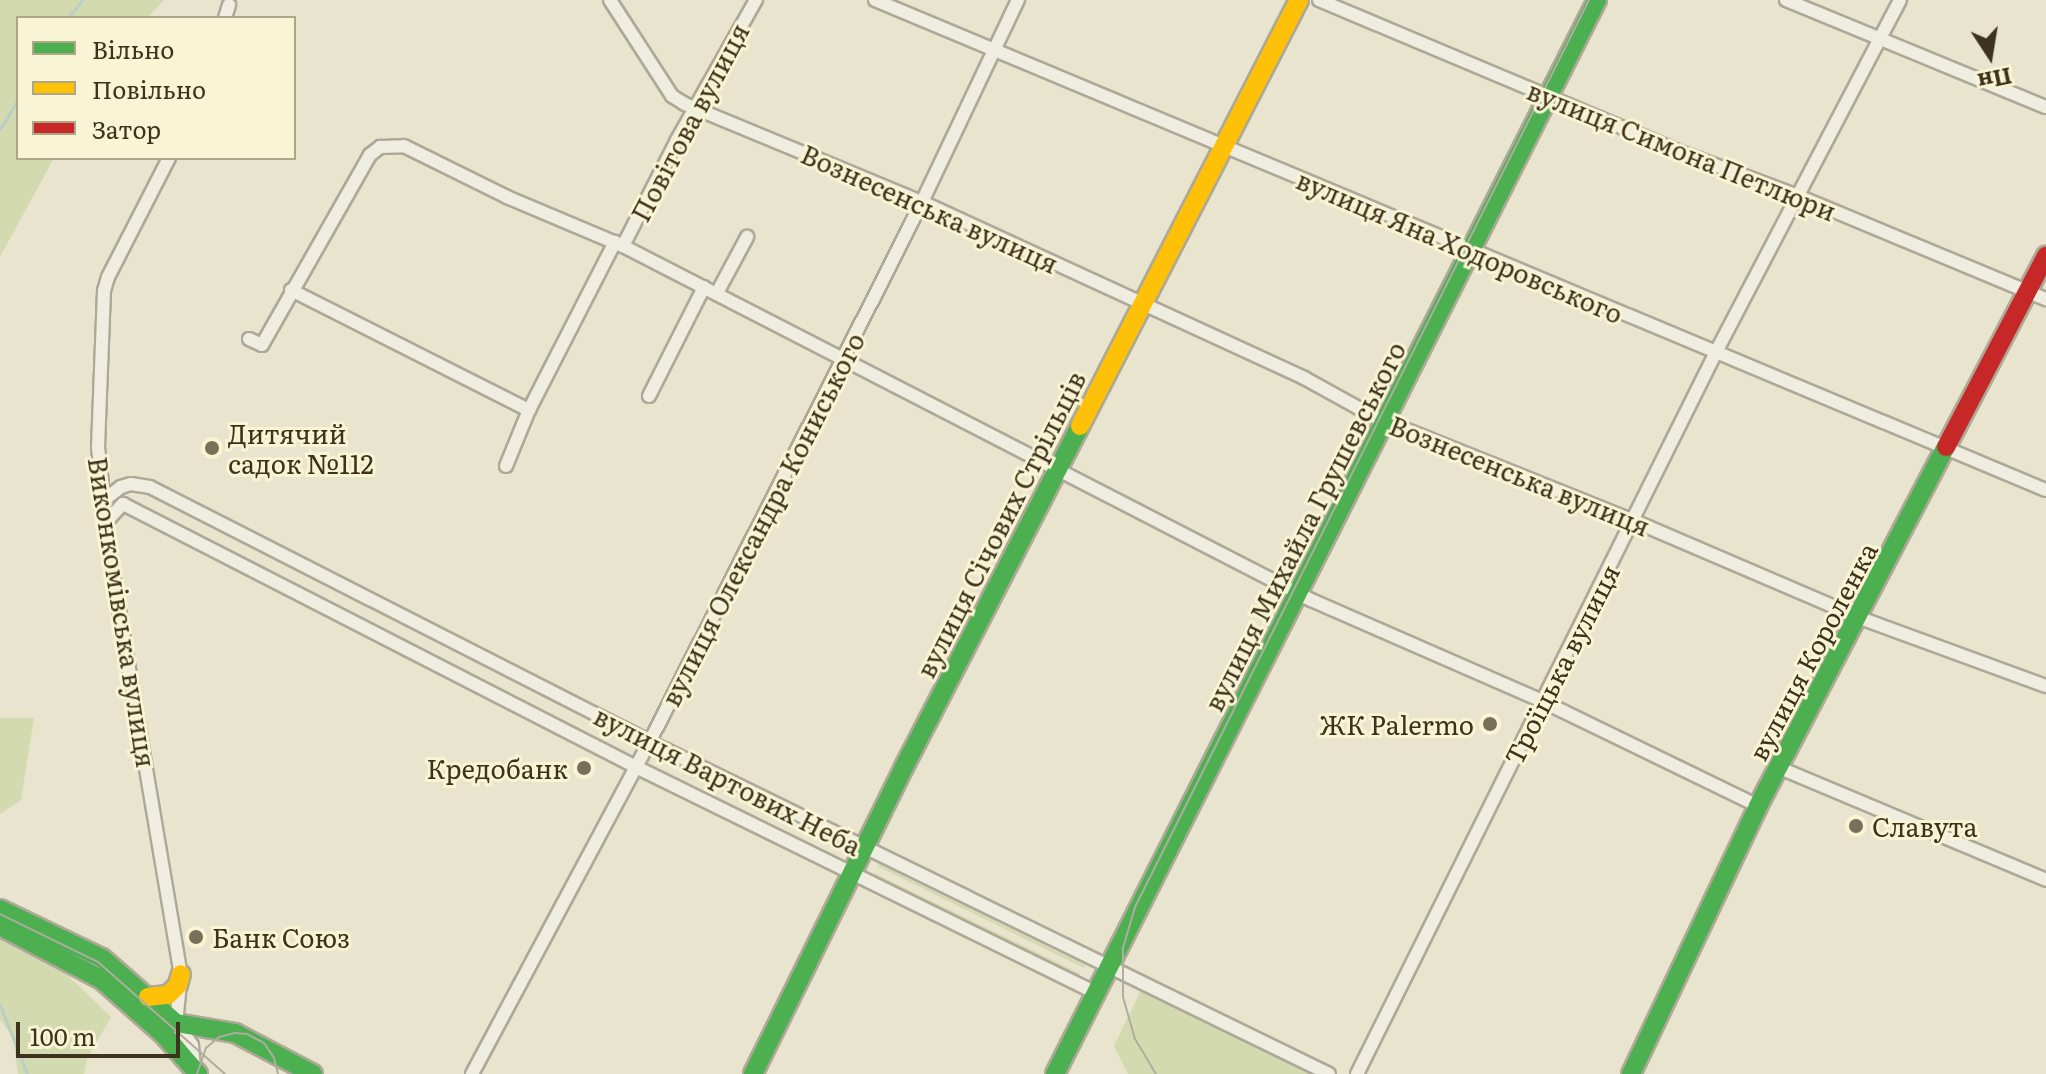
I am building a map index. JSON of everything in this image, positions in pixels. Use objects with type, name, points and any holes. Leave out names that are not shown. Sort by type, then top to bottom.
[{"type":"main road","name":"вулиця Січових Стрільців","points":[[753,1074],[863,848],[1299,0]]},
{"type":"main road","name":"вулиця Михайла Грушевського","points":[[1055,1074],[1597,0]]},
{"type":"main road","name":"вулиця Короленка","points":[[1631,1074],[1758,806],[1860,618],[2046,256]]},
{"type":"main road","points":[[0,909],[112,966],[148,997],[198,1074]]},
{"type":"main road","points":[[0,926],[91,972],[170,1029],[220,1028],[313,1074]]},
{"type":"main road","points":[[148,997],[168,995],[178,985],[181,974]]},
{"type":"street","name":"Вознесенська вулиця","points":[[610,0],[672,96],[922,202],[1304,378],[1387,421],[1634,521],[1860,618],[2046,686]]},
{"type":"street","name":"Повітова вулиця","points":[[506,466],[529,410],[756,0]]},
{"type":"street","name":"вулиця Яна Ходоровського","points":[[875,0],[2046,490]]},
{"type":"street","name":"вулиця Олександра Кониського","points":[[472,1074],[650,741],[922,202],[1018,0]]},
{"type":"street","name":"вулиця Симона Петлюри","points":[[1319,0],[1686,154],[1798,196],[2046,299]]},
{"type":"street","points":[[1786,0],[2046,107]]},
{"type":"street","name":"Троїцька вулиця","points":[[1357,1074],[1715,354],[1900,0]]},
{"type":"street","points":[[249,339],[262,345],[362,165],[380,147],[404,146],[507,197],[619,244],[1299,594],[1542,701],[1758,806]]},
{"type":"street","name":"Виконкомівська вулиця","points":[[168,160],[108,277],[104,291],[98,447],[106,522],[181,974],[170,1029]]},
{"type":"street","points":[[649,396],[710,290],[747,237]]},
{"type":"street","points":[[291,290],[529,410]]},
{"type":"street","points":[[103,501],[131,484]]},
{"type":"street","points":[[106,522],[123,504],[121,496],[131,484]]},
{"type":"street","name":"вулиця Вартових Неба","points":[[131,484],[150,487],[863,848],[1329,1074]]},
{"type":"street","name":"вулиця Вартових Неба","points":[[123,504],[636,767],[1096,993]]},
{"type":"street","points":[[1780,768],[2046,880]]},
{"type":"street","points":[[198,1074],[191,1057],[192,1045],[201,1035],[220,1028]]},
{"type":"street","points":[[170,1029],[192,1045]]},
{"type":"green space","points":[[0,0],[164,0],[149,16],[16,16],[16,160],[53,160],[0,257]]},
{"type":"green space","points":[[0,718],[34,718],[21,800],[0,814]]},
{"type":"green space","points":[[879,864],[1085,965],[1084,968],[877,866]]},
{"type":"green space","points":[[874,873],[1080,973],[1079,976],[873,876]]},
{"type":"green space","points":[[0,937],[55,963],[111,1017],[87,1059],[84,1074],[18,1074],[13,1037],[0,1019]]},
{"type":"green space","points":[[1142,988],[1317,1074],[1128,1074],[1114,1046]]},
{"type":"waterway","points":[[70,16],[82,0]]},
{"type":"waterway","points":[[0,129],[16,102]]},
{"type":"waterway","points":[[0,1005],[27,1074]]},
{"type":"tram line","points":[[1156,1074],[1135,1039],[1123,997],[1123,948],[1135,907],[1589,0]]},
{"type":"tram line","points":[[0,914],[98,962],[225,1074]]},
{"type":"tram line","points":[[197,1074],[206,1048],[219,1037],[235,1033],[247,1034],[264,1043],[274,1058],[278,1074]]},
{"type":"traffic: fast","points":[[1055,1074],[1597,0]]},
{"type":"traffic: fast","points":[[753,1074],[904,767],[1080,426]]},
{"type":"traffic: fast","points":[[1631,1074],[1758,806],[1946,447]]},
{"type":"traffic: fast","points":[[0,909],[102,958],[176,1023],[235,1033],[313,1074]]},
{"type":"traffic: fast","points":[[0,926],[102,980],[164,1035],[198,1074]]},
{"type":"traffic: slow","points":[[1080,426],[1299,0]]},
{"type":"traffic: slow","points":[[148,997],[168,995],[178,985],[181,974]]},
{"type":"traffic: jam","points":[[1946,447],[2046,256]]},
{"type":"place","name":"Дитячий садок №112","points":[[212,448]]},
{"type":"place","name":"ЖК Palermo","points":[[1490,724]]},
{"type":"place","name":"Кредобанк","points":[[584,768]]},
{"type":"place","name":"Славута","points":[[1856,826]]},
{"type":"place","name":"Банк Союз","points":[[196,937]]}]
